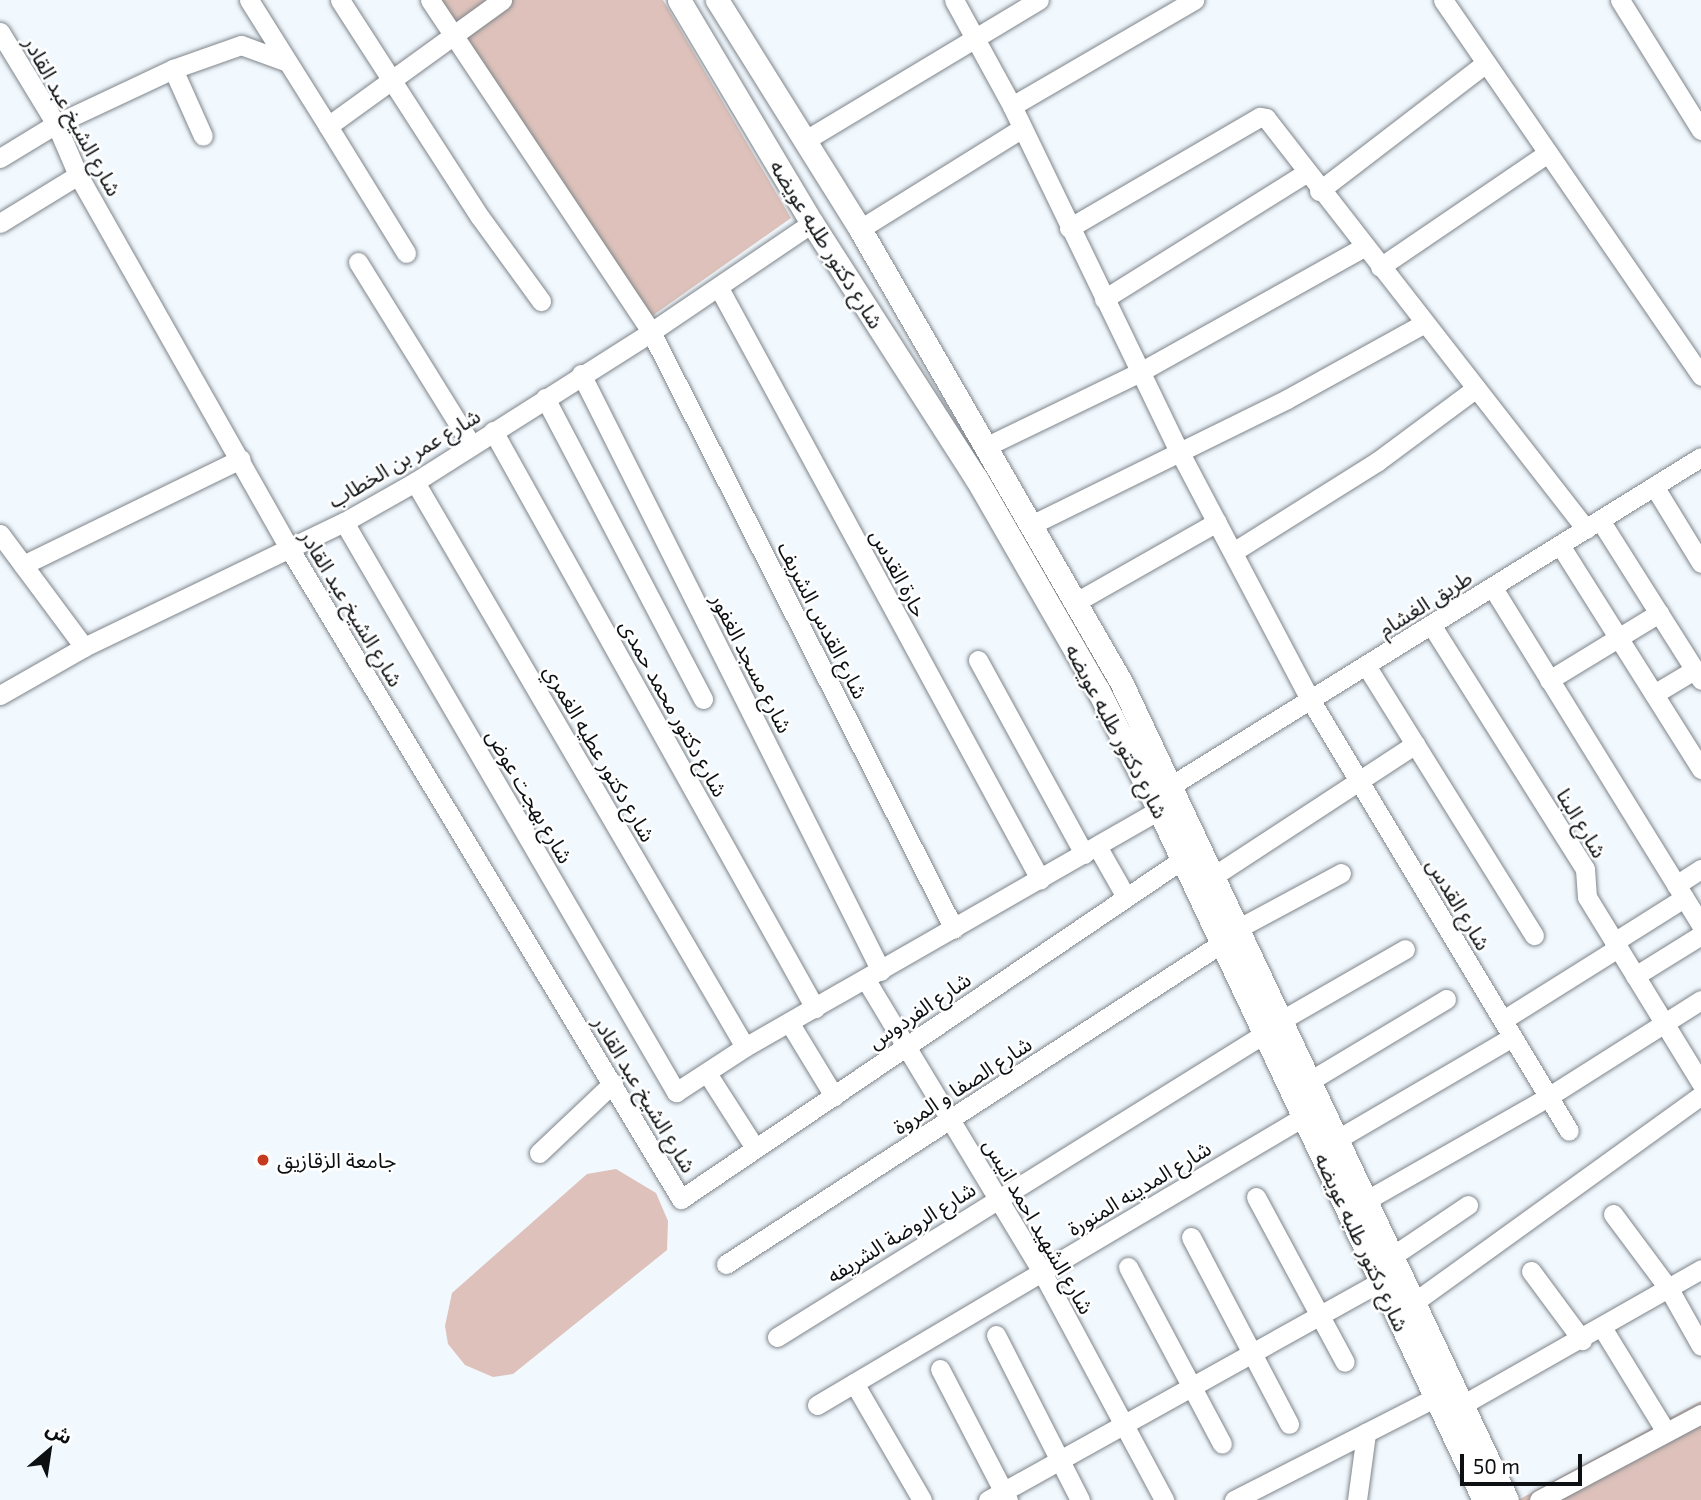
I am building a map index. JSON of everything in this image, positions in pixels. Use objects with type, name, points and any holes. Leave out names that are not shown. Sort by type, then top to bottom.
[{"type":"street","points":[[249,0],[406,253]]},
{"type":"street","points":[[340,0],[390,80],[541,301]]},
{"type":"street","name":"شارع القدس الشريف","points":[[430,0],[651,332],[954,929]]},
{"type":"street","points":[[328,126],[451,33],[502,0]]},
{"type":"street","name":"شارع دكتور طلبه عويضه","points":[[679,0],[812,223],[983,489],[1098,690],[1182,859],[1230,936],[1272,1027],[1303,1117],[1381,1281],[1507,1500]]},
{"type":"street","name":"شارع دكتور طلبه عويضه","points":[[717,0],[860,229],[1076,602],[1172,785],[1212,877],[1230,936]]},
{"type":"street","name":"شارع القدس","points":[[954,0],[1012,106],[1178,449],[1311,701],[1569,1131]]},
{"type":"street","points":[[804,141],[1039,0]]},
{"type":"street","points":[[1012,106],[1194,0]]},
{"type":"street","points":[[1443,0],[1701,376]]},
{"type":"street","points":[[1620,0],[1701,130]]},
{"type":"street","name":"شارع الشيخ عبد القادر","points":[[0,32],[56,124],[78,176],[289,548],[681,1199]]},
{"type":"street","points":[[0,158],[56,124],[173,69],[241,45],[286,62]]},
{"type":"street","points":[[728,82],[757,64]]},
{"type":"street","points":[[1319,191],[1486,64]]},
{"type":"street","points":[[173,69],[203,136]]},
{"type":"street","points":[[1069,228],[1260,117],[1266,118],[1423,324],[1475,389],[1593,525],[1658,613],[1698,675],[1654,694]]},
{"type":"street","points":[[860,229],[1022,128]]},
{"type":"street","points":[[1380,267],[1548,153]]},
{"type":"street","points":[[1104,299],[1306,173]]},
{"type":"street","points":[[0,223],[78,176]]},
{"type":"street","name":"شارع عمر بن الخطاب","points":[[0,695],[85,647],[344,522],[415,482],[719,288],[812,223]]},
{"type":"street","points":[[985,447],[1140,372],[1364,247]]},
{"type":"street","points":[[358,262],[471,444]]},
{"type":"street","name":"حارة القدس","points":[[719,288],[1040,880]]},
{"type":"street","points":[[1031,525],[1178,449],[1287,399],[1423,324]]},
{"type":"street","name":"شارع مسجد الغفور","points":[[581,374],[874,976]]},
{"type":"street","points":[[1233,552],[1378,461],[1475,389]]},
{"type":"street","points":[[545,398],[703,699]]},
{"type":"street","name":"شارع دكتور محمد حمدى","points":[[493,431],[815,1008]]},
{"type":"street","points":[[23,565],[240,459]]},
{"type":"street","name":"طريق الغشام","points":[[1172,785],[1367,667],[1654,486],[1699,462]]},
{"type":"street","name":"شارع دكتور عطيه الغمري","points":[[415,482],[745,1047]]},
{"type":"street","points":[[1654,486],[1701,563]]},
{"type":"street","name":"شارع بهجت عوض","points":[[344,522],[676,1092],[707,1073]]},
{"type":"street","points":[[1076,602],[1217,522]]},
{"type":"street","points":[[1,539],[85,647]]},
{"type":"street","points":[[1560,545],[1701,769]]},
{"type":"street","points":[[1493,588],[1701,925]]},
{"type":"street","points":[[1549,680],[1658,613]]},
{"type":"street","name":"شارع البنا","points":[[1432,626],[1585,869],[1587,897],[1701,1083]]},
{"type":"street","points":[[978,660],[1091,850],[1126,897]]},
{"type":"street","points":[[1367,667],[1534,934]]},
{"type":"street","points":[[1212,877],[1415,744]]},
{"type":"street","points":[[755,1148],[707,1073],[745,1047],[874,976],[1159,810]]},
{"type":"street","name":"شارع الفردوس","points":[[681,1199],[1182,859]]},
{"type":"street","points":[[1336,1140],[1508,1029],[1680,892],[1701,869]]},
{"type":"street","name":"شارع الصفا و المروة","points":[[726,1264],[1230,936],[1341,873]]},
{"type":"street","points":[[1635,976],[1701,935]]},
{"type":"street","name":"شارع الروضة الشريفه","points":[[777,1337],[1272,1027],[1405,949]]},
{"type":"street","name":"شارع الشهيد احمد انيس","points":[[874,976],[906,1047],[1042,1272],[1164,1500]]},
{"type":"street","points":[[1308,1082],[1446,999]]},
{"type":"street","points":[[1365,1201],[1548,1097],[1701,1000]]},
{"type":"street","points":[[789,1022],[834,1096]]},
{"type":"street","name":"شارع دكتور طلبه عويضه","points":[[1272,1027],[1308,1082],[1413,1303],[1450,1397],[1484,1500]]},
{"type":"street","points":[[539,1153],[613,1083]]},
{"type":"street","points":[[1413,1303],[1701,1095]]},
{"type":"street","name":"شارع المدينه المنورة","points":[[817,1405],[1303,1117]]},
{"type":"street","points":[[1256,1198],[1345,1362]]},
{"type":"street","points":[[1391,1257],[1468,1205]]},
{"type":"street","points":[[1613,1214],[1669,1289],[1701,1346]]},
{"type":"street","points":[[1191,1237],[1289,1424]]},
{"type":"street","points":[[1128,1267],[1222,1444]]},
{"type":"street","points":[[1234,1500],[1366,1433],[1582,1340],[1701,1269]]},
{"type":"street","points":[[1531,1271],[1582,1340]]},
{"type":"street","points":[[940,1369],[1000,1497],[1060,1460],[1381,1281]]},
{"type":"street","points":[[1603,1329],[1666,1432]]},
{"type":"street","points":[[996,1335],[1080,1500]]},
{"type":"street","points":[[854,1383],[922,1500]]},
{"type":"street","points":[[1539,1500],[1701,1414]]},
{"type":"street","points":[[1357,1500],[1366,1433]]},
{"type":"shaded area","points":[[437,0],[663,0],[791,218],[652,316]]},
{"type":"shaded area","points":[[616,1169],[656,1193],[668,1221],[667,1250],[513,1374],[493,1377],[465,1365],[448,1344],[445,1326],[452,1293],[587,1174]]},
{"type":"shaded area","points":[[1701,1401],[1701,1500],[1518,1500]]},
{"type":"place","name":"جامعة الزقازيق","points":[[263,1160]]}]
